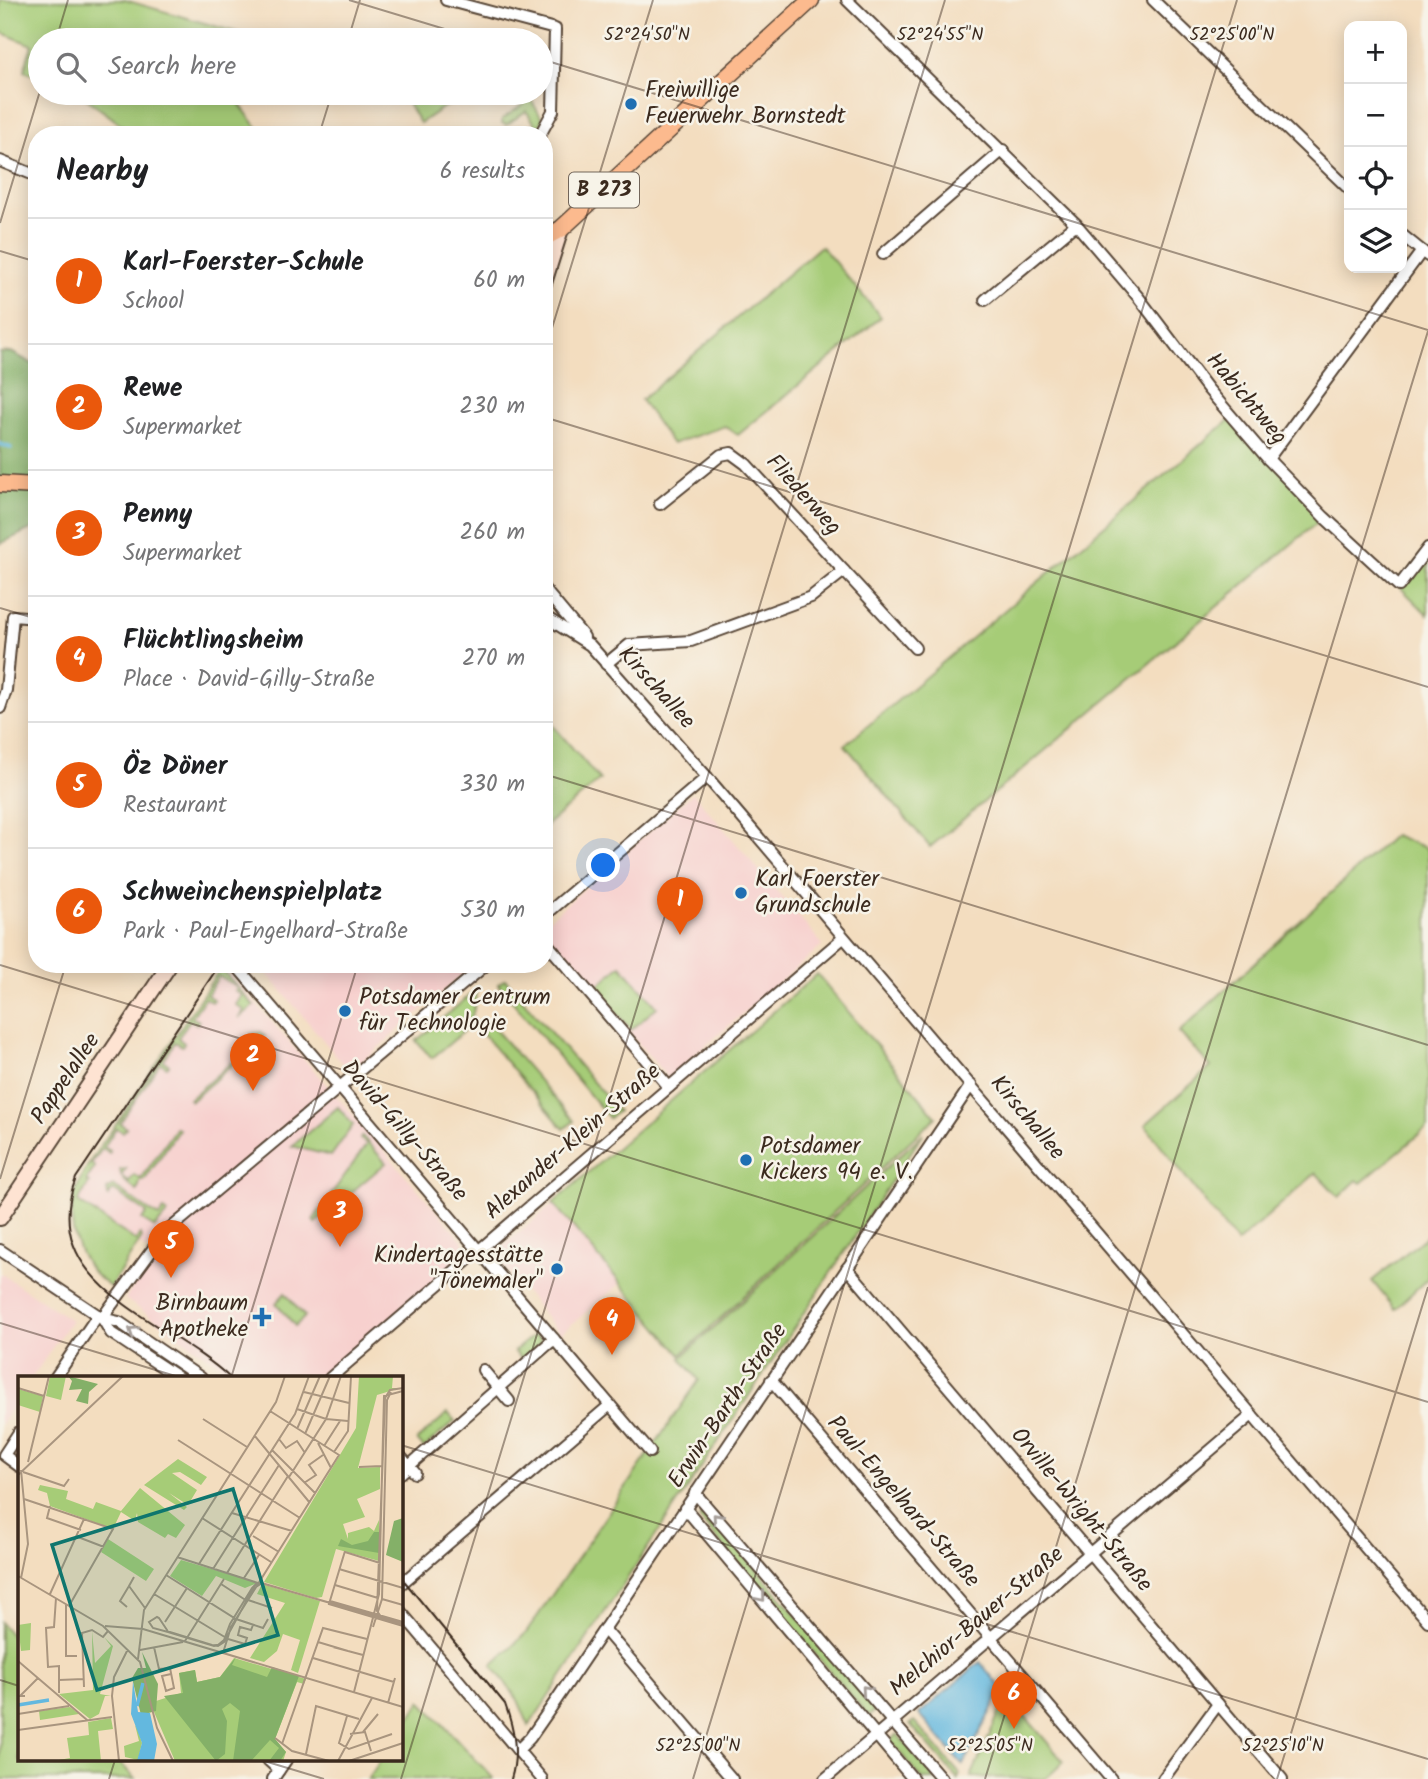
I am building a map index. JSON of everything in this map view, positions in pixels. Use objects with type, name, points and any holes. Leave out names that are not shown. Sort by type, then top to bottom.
[{"type":"main road","name":"B 273","points":[[553,233],[561,229],[811,0]]},
{"type":"main road","points":[[0,484],[28,486]]},
{"type":"street","points":[[446,0],[551,28]]},
{"type":"street","name":"Habichtweg","points":[[847,0],[1076,224],[1139,298],[1208,389],[1268,459],[1324,517],[1399,586],[1428,548]]},
{"type":"street","points":[[1153,0],[1344,184]]},
{"type":"street","points":[[545,126],[553,111],[553,28]]},
{"type":"street","points":[[883,254],[1003,150]]},
{"type":"street","points":[[0,161],[28,172]]},
{"type":"street","points":[[985,300],[1076,224]]},
{"type":"street","points":[[553,254],[561,229]]},
{"type":"street","points":[[1268,459],[1425,253],[1407,239]]},
{"type":"street","name":"Fliederweg","points":[[660,503],[721,455],[731,453],[746,464],[844,571]]},
{"type":"street","points":[[606,664],[629,645],[691,641],[811,597],[844,571],[915,648]]},
{"type":"street","name":"Kirschallee","points":[[553,600],[1428,1621]]},
{"type":"street","points":[[0,708],[6,690],[13,616],[28,617]]},
{"type":"street","name":"Kirschallee","points":[[553,622],[590,645]]},
{"type":"street","points":[[553,908],[707,777]]},
{"type":"street","name":"Alexander-Klein-Straße","points":[[332,1376],[843,938]]},
{"type":"street","points":[[553,951],[669,1087]]},
{"type":"street","name":"Pappelallee","points":[[0,1218],[164,973]]},
{"type":"street","name":"David-Gilly-Straße","points":[[243,973],[650,1452]]},
{"type":"street","points":[[56,1376],[158,1240],[476,973]]},
{"type":"street","name":"Erwin-Barth-Straße","points":[[518,1750],[530,1738],[971,1085]]},
{"type":"street","points":[[0,1250],[100,1317],[119,1322],[198,1376]]},
{"type":"street","name":"Orville-Wright-Straße","points":[[847,1268],[1282,1779]]},
{"type":"street","points":[[100,1317],[111,1332],[176,1376]]},
{"type":"street","points":[[408,1471],[554,1339]]},
{"type":"street","points":[[483,1370],[509,1401]]},
{"type":"street","name":"Paul-Engelhard-Straße","points":[[771,1380],[1111,1779]]},
{"type":"street","points":[[402,1583],[610,1405]]},
{"type":"street","name":"Melchior-Bauer-Straße","points":[[825,1779],[1252,1415]]},
{"type":"street","points":[[18,1434],[4,1455],[18,1465]]},
{"type":"street","points":[[695,1493],[942,1779]]},
{"type":"street","points":[[685,1508],[912,1779]]},
{"type":"street","points":[[402,1613],[542,1779]]},
{"type":"street","points":[[604,1629],[732,1779]]},
{"type":"street","points":[[1163,1779],[1218,1704]]},
{"type":"shaded area","points":[[693,793],[823,945],[668,1078],[553,944],[553,916]]},
{"type":"shaded area","points":[[217,973],[229,973],[462,1240],[465,1250],[462,1259],[325,1376],[233,1376],[125,1299],[156,1255],[75,1201],[89,1166]]},
{"type":"shaded area","name":"Potsdamer Centrum für Technologie","points":[[267,973],[465,973],[350,1072]]},
{"type":"shaded area","name":"Kindertagesstätte \"Tönemaler\"","points":[[553,1204],[620,1284],[560,1334],[494,1254]]},
{"type":"shaded area","points":[[0,1273],[71,1320],[33,1376],[18,1376],[18,1398],[0,1425]]},
{"type":"green space","points":[[0,0],[125,0],[222,28],[28,28],[28,43],[0,32]]},
{"type":"green space","points":[[95,105],[240,105],[256,126],[123,126]]},
{"type":"green space","points":[[409,105],[449,105],[444,107],[420,123]]},
{"type":"green space","points":[[523,105],[534,105],[543,120],[537,126],[526,111],[506,125],[502,123],[502,119]]},
{"type":"green space","points":[[821,246],[881,317],[738,435],[725,426],[672,444],[641,400]]},
{"type":"green space","points":[[11,352],[28,361],[28,530],[0,544],[0,353]]},
{"type":"green space","points":[[1232,418],[1324,517],[930,847],[845,745]]},
{"type":"green space","points":[[1428,548],[1428,615],[1399,586]]},
{"type":"green space","points":[[553,725],[600,780],[553,819]]},
{"type":"green space","points":[[1394,835],[1428,849],[1428,1127],[1361,1183],[1357,1180],[1339,1197],[1316,1173],[1237,1243],[1145,1125],[1211,1067],[1179,1032]]},
{"type":"green space","points":[[621,965],[657,1007],[631,1030],[595,988]]},
{"type":"green space","points":[[217,973],[225,973],[254,1006],[239,1018],[244,1010],[236,1005],[242,995],[235,991],[237,987],[219,976],[207,995],[214,1000],[212,1002],[205,998],[192,1017],[199,1021],[197,1024],[190,1020],[178,1038],[184,1043],[182,1046],[175,1042],[163,1060],[169,1065],[167,1067],[160,1063],[120,1123],[126,1128],[123,1132],[116,1128],[104,1147],[109,1153],[102,1149],[91,1164],[95,1167],[78,1202],[136,1241],[140,1234],[142,1238],[110,1287],[91,1270],[78,1248],[72,1223],[74,1198],[82,1176]]},
{"type":"green space","name":"Potsdamer Kickers 94 e. V.","points":[[817,974],[936,1117],[681,1355],[553,1203]]},
{"type":"green space","points":[[505,979],[618,1111],[609,1118],[498,984]]},
{"type":"green space","points":[[476,990],[469,1023],[432,1058],[416,1041]]},
{"type":"green space","points":[[488,1021],[574,1121],[564,1129],[479,1030]]},
{"type":"green space","points":[[261,1032],[265,1036],[191,1101],[189,1099],[256,1041],[251,1034]]},
{"type":"green space","points":[[338,1107],[353,1125],[331,1156],[292,1146]]},
{"type":"green space","points":[[176,1127],[179,1129],[144,1181],[141,1180],[137,1191],[122,1177],[129,1182],[134,1175],[141,1179]]},
{"type":"green space","points":[[923,1134],[529,1726],[518,1700],[492,1665],[526,1633],[699,1380],[681,1358]]},
{"type":"green space","points":[[362,1136],[386,1163],[315,1223],[313,1220],[367,1144],[360,1139]]},
{"type":"green space","points":[[113,1186],[159,1217],[164,1210],[168,1213],[155,1228],[142,1220],[147,1213],[113,1190],[108,1196],[107,1190]]},
{"type":"green space","points":[[1428,1235],[1428,1278],[1395,1309],[1372,1281]]},
{"type":"green space","points":[[285,1293],[305,1317],[295,1326],[276,1303]]},
{"type":"green space","points":[[535,1334],[542,1342],[522,1360],[514,1351]]},
{"type":"green space","points":[[448,1413],[455,1421],[424,1448],[417,1440]]},
{"type":"green space","points":[[706,1510],[877,1709],[868,1716],[699,1518]]},
{"type":"green space","points":[[0,1622],[18,1644],[18,1762],[120,1762],[135,1779],[0,1779]]},
{"type":"green space","points":[[1007,1695],[1064,1762],[1045,1779],[971,1777]]},
{"type":"green space","points":[[421,1701],[493,1778],[368,1779],[380,1762],[402,1762],[402,1730]]},
{"type":"green space","points":[[914,1721],[960,1774],[958,1779],[910,1724]]},
{"type":"green space","points":[[897,1734],[935,1779],[922,1779],[890,1741]]},
{"type":"water","points":[[980,1662],[1002,1689],[963,1765],[919,1714]]},
{"type":"waterway","points":[[0,444],[11,448]]},
{"type":"tram line","points":[[214,973],[76,1178],[68,1215],[74,1247],[91,1273],[115,1297],[228,1376]]},
{"type":"tram line","points":[[402,1578],[505,1704],[514,1741],[515,1760],[511,1779]]},
{"type":"place","name":"Freiwillige Feuerwehr Bornstedt","points":[[631,104]]},
{"type":"place","name":"Karl Foerster Grundschule","points":[[741,893]]},
{"type":"place","name":"Karl-Foerster-Schule","points":[[680,935]]},
{"type":"place","name":"Potsdamer Centrum für Technologie","points":[[345,1011]]},
{"type":"place","name":"Rewe","points":[[253,1091]]},
{"type":"place","name":"Potsdamer Kickers 94 e. V.","points":[[746,1160]]},
{"type":"place","name":"Penny","points":[[340,1247]]},
{"type":"place","name":"Kindertagesstätte \"Tönemaler\"","points":[[557,1269]]},
{"type":"place","name":"Öz Döner","points":[[171,1278]]},
{"type":"place","name":"Birnbaum Apotheke","points":[[262,1317]]},
{"type":"place","name":"Flüchtlingsheim","points":[[612,1355]]},
{"type":"place","name":"Schweinchenspielplatz","points":[[1014,1729]]}]
